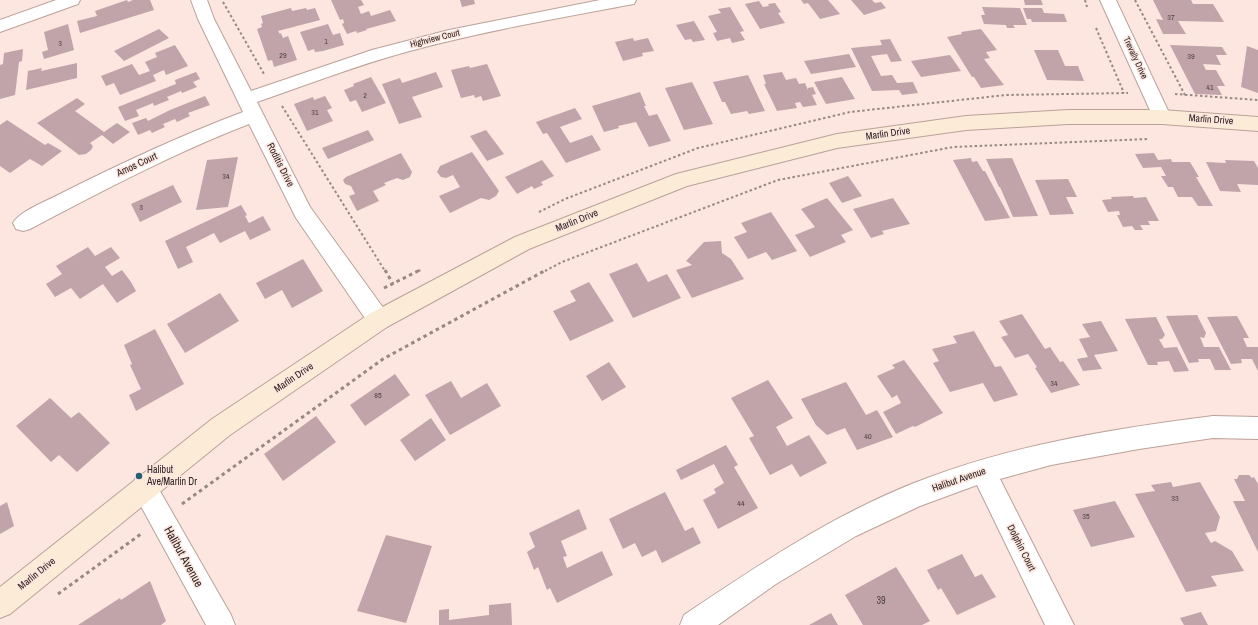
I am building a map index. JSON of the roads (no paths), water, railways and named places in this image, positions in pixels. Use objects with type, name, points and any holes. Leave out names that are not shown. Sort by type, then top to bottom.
[{"type":"street","points":[[0,26],[72,0]]},
{"type":"street","name":"Roditis Drive","points":[[199,0],[206,19],[303,212],[379,320]]},
{"type":"street","name":"Highview Court","points":[[251,107],[272,90],[374,56],[422,42],[465,32],[628,0]]},
{"type":"street","name":"Trevally Drive","points":[[1108,0],[1162,117]]},
{"type":"street","name":"Amos Court","points":[[23,224],[104,180],[212,130],[251,107]]},
{"type":"street","name":"Marlin Drive","points":[[0,604],[221,427],[379,320],[522,244],[683,179],[837,141],[966,124],[1068,117],[1162,117],[1258,124]]},
{"type":"street","name":"Halibut Avenue","points":[[694,625],[767,574],[847,527],[915,495],[983,471],[1050,453],[1139,437],[1213,427],[1258,428]]},
{"type":"street","name":"Dolphin Court","points":[[983,471],[1060,625]]},
{"type":"street","name":"Halibut Avenue","points":[[144,488],[221,625]]},
{"type":"place","name":"Halibut Ave/Marlin Dr","points":[[139,476]]}]
